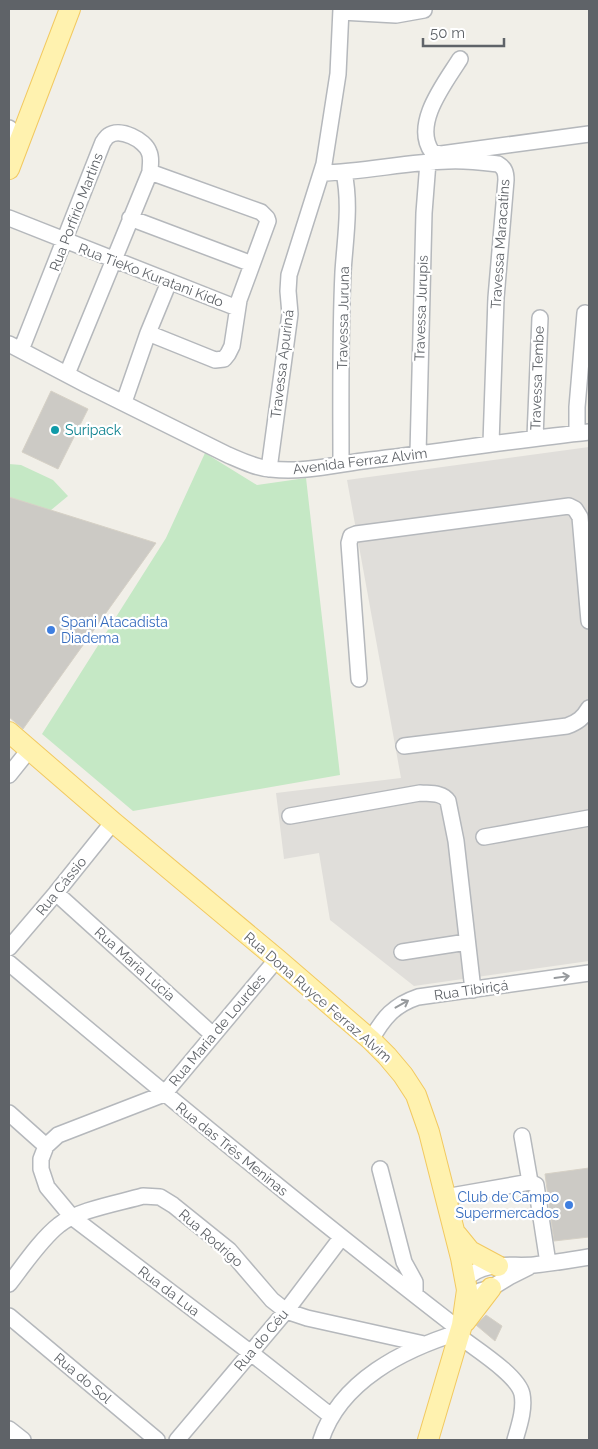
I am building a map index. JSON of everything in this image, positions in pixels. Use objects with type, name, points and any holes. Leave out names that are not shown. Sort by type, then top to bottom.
[{"type":"main road","points":[[9,169],[15,133],[70,9]]},
{"type":"main road","name":"Rua Dona Ruyce Ferraz Alvim","points":[[9,732],[371,1040],[403,1075],[416,1095],[428,1132],[467,1283],[466,1303],[460,1331],[428,1440]]},
{"type":"main road","points":[[454,1232],[470,1251],[498,1266]]},
{"type":"main road","points":[[460,1331],[491,1288]]},
{"type":"street","points":[[341,11],[396,15],[424,10]]},
{"type":"street","name":"Travessa Apuriná","points":[[269,469],[290,314],[289,275],[322,174],[338,74],[341,11]]},
{"type":"street","points":[[460,58],[429,113],[427,144],[432,152],[441,154],[589,134]]},
{"type":"street","name":"Rua Porfírio Martins","points":[[15,347],[64,241],[103,142],[108,136],[119,133],[127,134],[145,145],[150,156],[150,172]]},
{"type":"street","name":"Travessa Maracatins","points":[[322,174],[428,162],[468,160],[502,166],[506,175],[496,298],[491,443]]},
{"type":"street","name":"Travessa Jurupis","points":[[418,454],[424,214],[428,162]]},
{"type":"street","points":[[67,374],[150,172],[265,215],[268,221],[237,308],[232,346],[224,359],[219,360],[148,333]]},
{"type":"street","name":"Travessa Juruna","points":[[341,464],[343,273],[346,212],[344,173]]},
{"type":"street","name":"Rua TieKo Kuratani Kido","points":[[9,218],[237,308]]},
{"type":"street","points":[[130,218],[252,264]]},
{"type":"street","points":[[124,402],[148,333],[169,282]]},
{"type":"street","points":[[583,432],[577,407],[585,313]]},
{"type":"street","name":"Travessa Tembe","points":[[535,437],[540,318]]},
{"type":"street","name":"Avenida Ferraz Alvim","points":[[15,347],[228,455],[246,463],[269,469],[313,468],[583,432]]},
{"type":"street","points":[[358,679],[349,543],[351,536],[356,534],[569,506],[575,509],[580,517],[589,622]]},
{"type":"street","points":[[404,746],[567,726],[578,722],[589,708]]},
{"type":"street","points":[[9,775],[29,750]]},
{"type":"street","points":[[290,816],[420,793],[445,796],[448,801],[456,841],[473,990]]},
{"type":"street","points":[[484,837],[589,818]]},
{"type":"street","name":"Rua Cássio","points":[[9,948],[113,822]]},
{"type":"street","name":"Rua Maria Lúcia","points":[[56,893],[213,1035]]},
{"type":"street","points":[[402,952],[467,942]]},
{"type":"street","name":"Rua Maria de Lourdes","points":[[46,1146],[58,1135],[67,1131],[164,1094],[277,959]]},
{"type":"street","name":"Rua das Três Meninas","points":[[9,963],[164,1094],[341,1238],[460,1331],[517,1382],[522,1394],[522,1413],[515,1440]]},
{"type":"street","name":"Rua Tibiriçá","points":[[371,1040],[380,1024],[404,1001],[418,997],[589,974]]},
{"type":"street","points":[[9,1113],[46,1146]]},
{"type":"street","points":[[522,1136],[530,1182]]},
{"type":"street","name":"Rua da Lua","points":[[46,1146],[41,1159],[43,1180],[72,1217],[331,1416]]},
{"type":"street","points":[[380,1169],[404,1262],[415,1282],[415,1295]]},
{"type":"street","points":[[445,1197],[530,1182],[536,1185],[548,1263]]},
{"type":"street","name":"Rua Rodrigo","points":[[72,1217],[143,1196],[160,1197],[230,1250],[272,1300],[286,1311],[307,1318],[424,1344]]},
{"type":"street","points":[[9,1284],[49,1235],[59,1225],[72,1217]]},
{"type":"street","name":"Rua do Céu","points":[[177,1440],[286,1311],[341,1238]]},
{"type":"street","points":[[532,1265],[491,1288],[479,1291],[467,1283],[477,1270],[498,1266],[532,1265],[589,1257]]},
{"type":"street","name":"Rua do Sol","points":[[9,1316],[157,1440]]},
{"type":"street","points":[[321,1440],[331,1416],[362,1381],[377,1370],[424,1344],[460,1331]]},
{"type":"street","points":[[9,1429],[23,1440]]},
{"type":"shaded area","points":[[589,447],[589,961],[414,986],[330,920],[319,853],[284,859],[276,793],[401,778],[347,480]]},
{"type":"green space","points":[[205,453],[257,485],[306,478],[340,775],[133,811],[42,734],[166,538]]},
{"type":"green space","points":[[9,464],[21,465],[53,480],[68,496],[33,525],[9,513]]},
{"type":"building","name":"Suripack","points":[[51,391],[88,409],[58,469],[22,452]]},
{"type":"building","name":"Spani Atacadista Diadema","points":[[9,497],[156,543],[23,729],[9,717]]},
{"type":"building","name":"Club de Campo Supermercados","points":[[589,1168],[589,1237],[554,1241],[545,1174]]},
{"type":"building","points":[[486,1315],[502,1326],[495,1341],[476,1325]]},
{"type":"place","name":"Suripack","points":[[55,430]]},
{"type":"place","name":"Spani Atacadista Diadema","points":[[51,630]]},
{"type":"place","name":"Club de Campo Supermercados","points":[[569,1205]]}]
